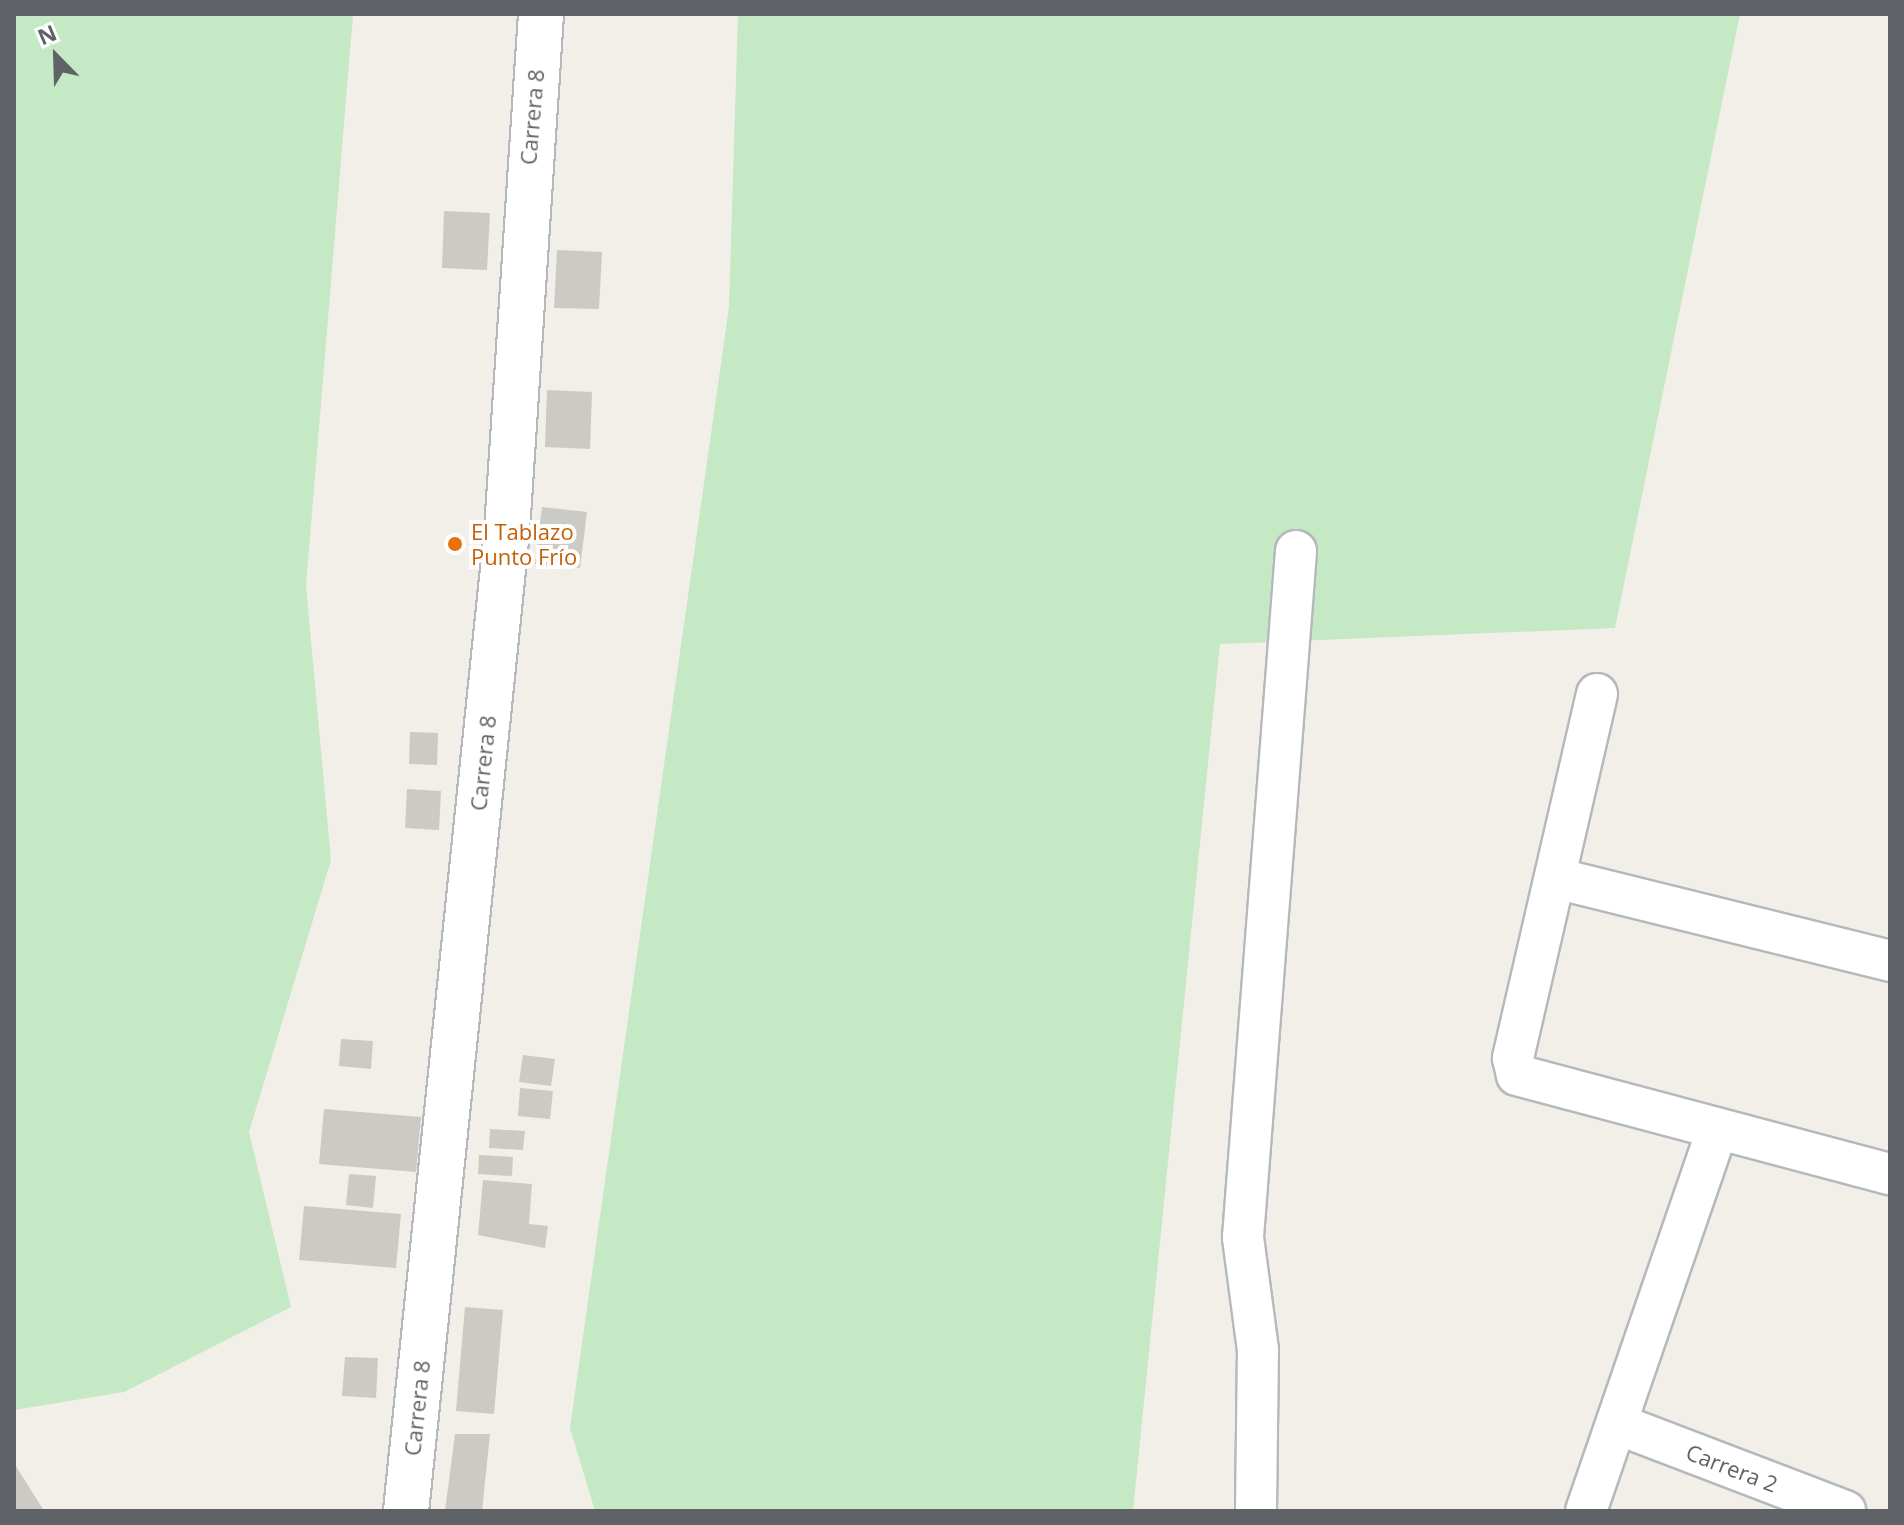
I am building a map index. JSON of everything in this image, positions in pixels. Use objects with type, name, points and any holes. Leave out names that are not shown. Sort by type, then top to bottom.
[{"type":"street","name":"Carrera 8","points":[[406,1511],[507,530],[541,14]]},
{"type":"street","points":[[1256,1511],[1258,1350],[1243,1237],[1296,551]]},
{"type":"street","points":[[1597,694],[1513,1058],[1517,1075],[1890,1174]]},
{"type":"street","points":[[1555,878],[1890,961]]},
{"type":"street","points":[[1586,1511],[1620,1425],[1717,1130]]},
{"type":"street","name":"Carrera 2","points":[[1620,1425],[1796,1502],[1845,1511]]},
{"type":"green space","points":[[14,14],[353,14],[306,586],[331,860],[249,1132],[291,1307],[124,1392],[14,1410]]},
{"type":"green space","points":[[738,14],[1740,14],[1615,628],[1220,644],[1133,1511],[595,1511],[570,1428],[729,307]]},
{"type":"building","points":[[444,211],[490,213],[487,270],[442,268]]},
{"type":"building","points":[[557,250],[602,252],[599,309],[554,308]]},
{"type":"building","points":[[547,390],[592,392],[590,449],[545,447]]},
{"type":"building","points":[[542,507],[587,512],[580,568],[535,564]]},
{"type":"building","points":[[410,732],[438,733],[437,765],[409,764]]},
{"type":"building","points":[[407,789],[441,791],[439,830],[405,828]]},
{"type":"building","points":[[341,1039],[373,1041],[371,1069],[339,1066]]},
{"type":"building","points":[[523,1055],[555,1059],[551,1086],[519,1082]]},
{"type":"building","points":[[520,1088],[553,1091],[550,1119],[518,1116]]},
{"type":"building","points":[[324,1109],[421,1117],[416,1172],[319,1164]]},
{"type":"building","points":[[490,1129],[525,1131],[523,1150],[489,1148]]},
{"type":"building","points":[[479,1155],[513,1157],[512,1176],[478,1174]]},
{"type":"building","points":[[349,1174],[376,1176],[373,1208],[346,1205]]},
{"type":"building","points":[[483,1180],[532,1184],[529,1224],[548,1226],[545,1248],[478,1235]]},
{"type":"building","points":[[304,1206],[401,1214],[396,1268],[299,1260]]},
{"type":"building","points":[[465,1307],[503,1310],[494,1414],[456,1411]]},
{"type":"building","points":[[345,1357],[378,1358],[376,1398],[342,1396]]},
{"type":"building","points":[[455,1434],[490,1434],[482,1511],[445,1511]]},
{"type":"building","points":[[14,1463],[44,1511],[14,1511]]},
{"type":"place","name":"El Tablazo Punto Frío","points":[[455,544]]}]
